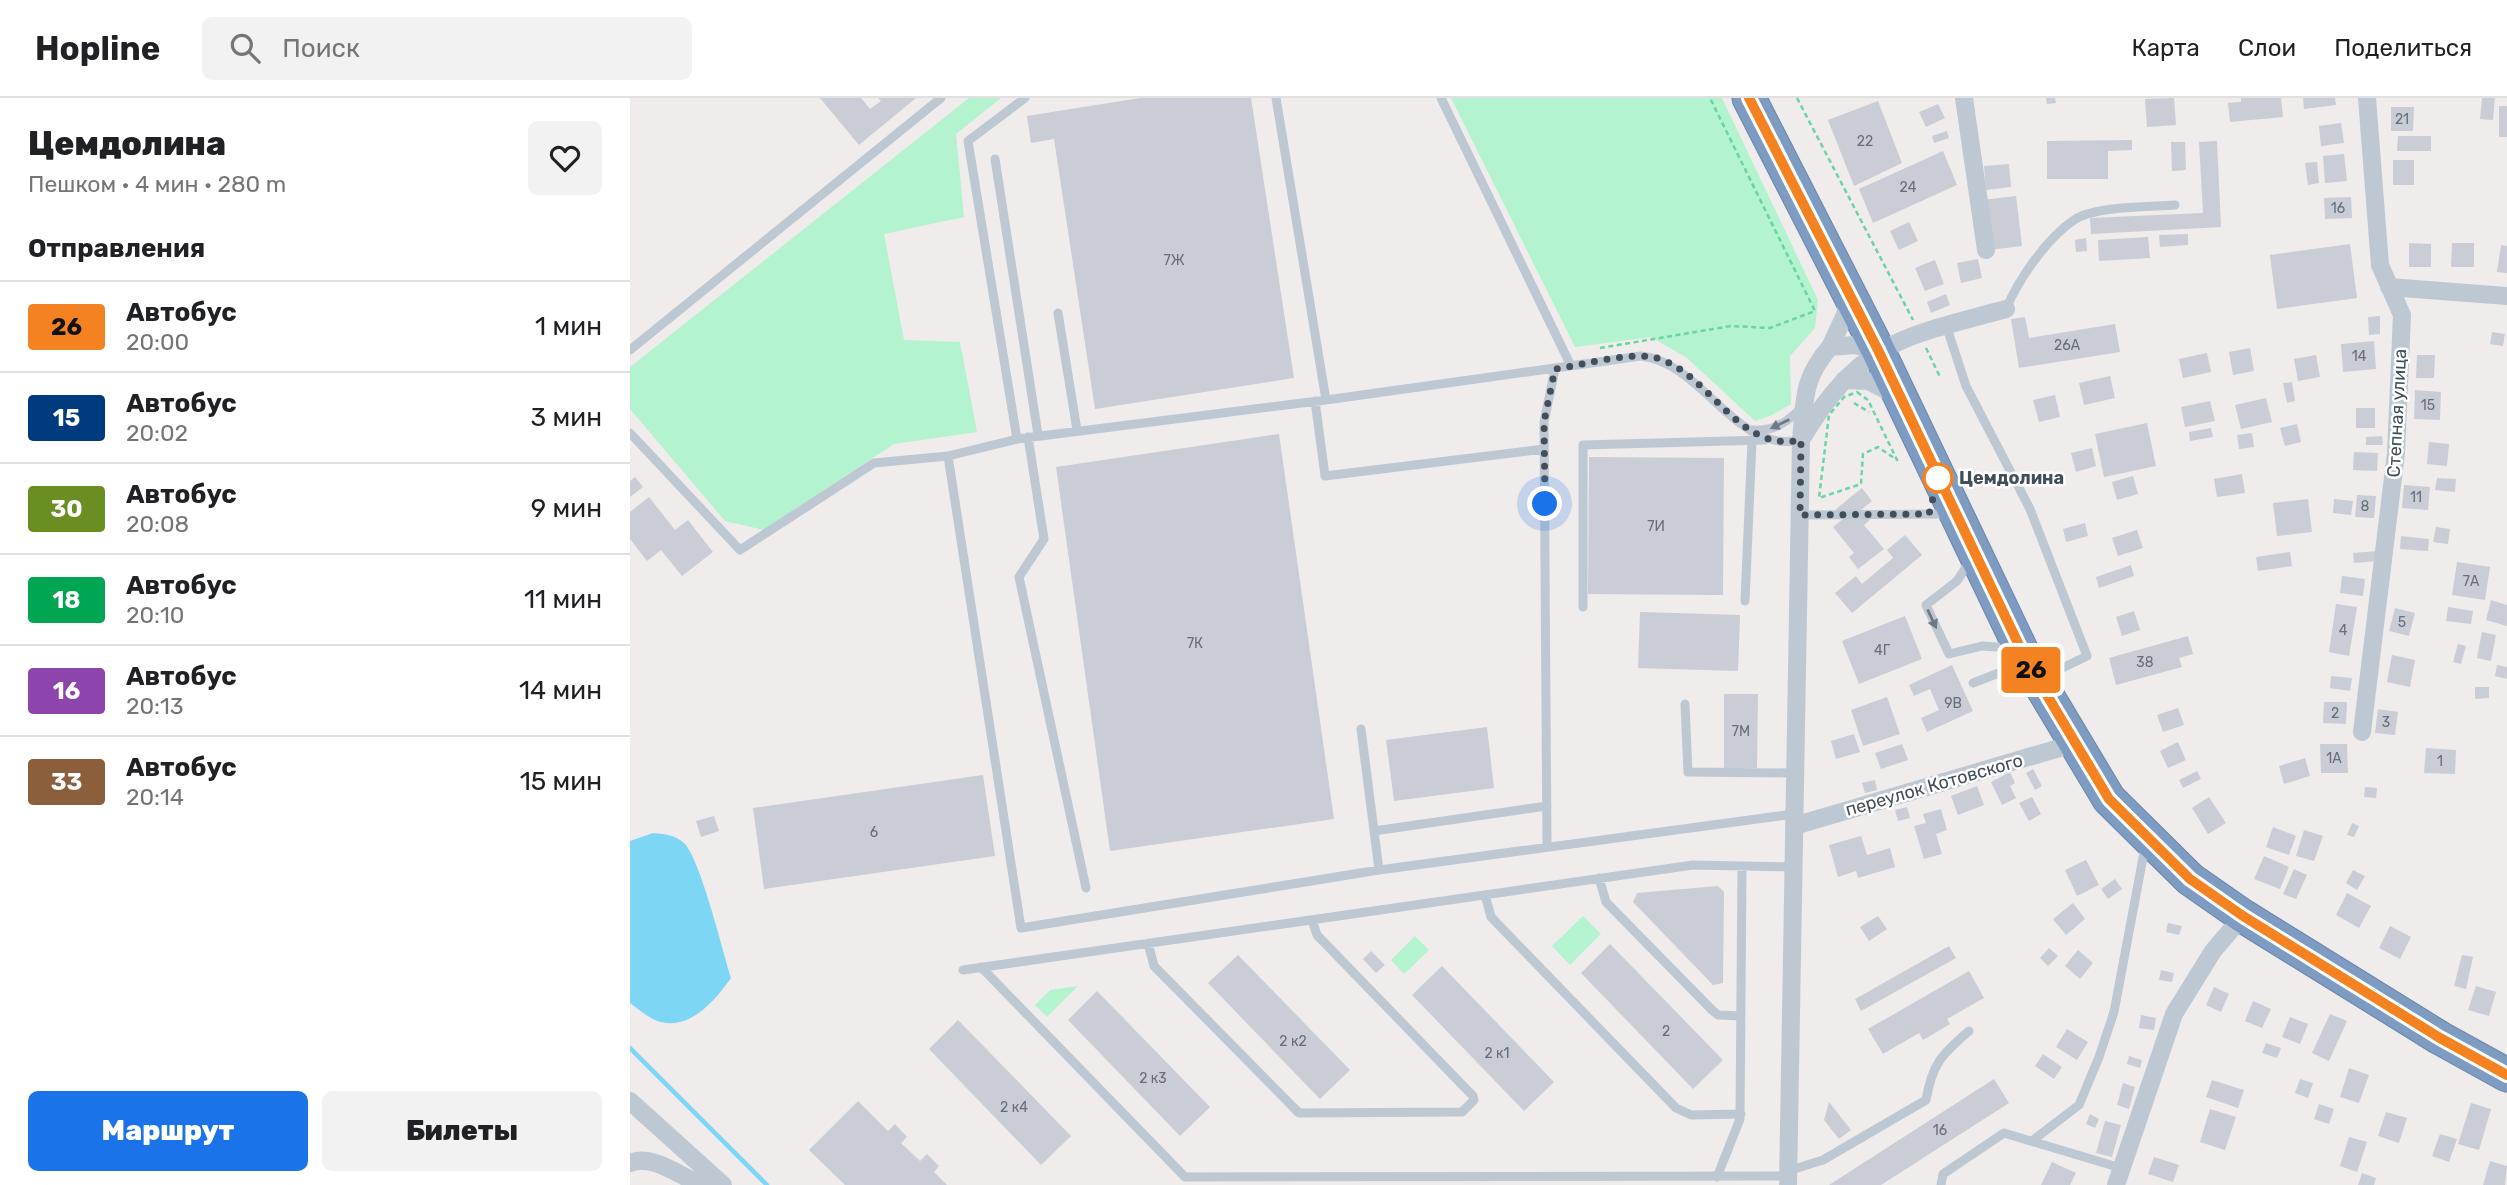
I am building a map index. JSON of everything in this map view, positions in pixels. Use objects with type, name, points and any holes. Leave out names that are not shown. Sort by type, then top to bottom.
[{"type":"highway","points":[[1749,98],[1878,350],[2028,663],[2073,744],[2109,799],[2190,879],[2243,916],[2440,1038],[2507,1075]]},
{"type":"street","points":[[1964,98],[1986,250]]},
{"type":"street","name":"Степная улица","points":[[2362,732],[2396,453],[2402,315],[2380,265],[2367,98]]},
{"type":"street","points":[[2389,287],[2507,296]]},
{"type":"street","points":[[1788,1178],[1793,773],[1801,440],[1813,366],[1830,347],[1845,315],[1849,296]]},
{"type":"street","points":[[1801,440],[1844,380],[1878,350],[1919,332],[2006,309]]},
{"type":"street","points":[[1830,347],[1854,345],[1878,350]]},
{"type":"street","points":[[1844,380],[1868,381],[1900,397]]},
{"type":"street","name":"переулок Котовского","points":[[1794,820],[2073,744]]},
{"type":"street","points":[[2118,1176],[2174,1014],[2213,951],[2243,916]]},
{"type":"street","points":[[630,1101],[723,1185]]},
{"type":"street","points":[[630,1163],[637,1160],[650,1161],[702,1185]]},
{"type":"lane","points":[[630,350],[941,98]]},
{"type":"lane","points":[[1017,439],[968,141],[1025,98]]},
{"type":"lane","points":[[1276,98],[1326,400]]},
{"type":"lane","points":[[1441,98],[1572,366]]},
{"type":"lane","points":[[995,159],[1038,435]]},
{"type":"lane","points":[[2006,309],[2017,283],[2074,220],[2093,213],[2175,205]]},
{"type":"lane","points":[[1058,313],[1077,430]]},
{"type":"lane","points":[[1945,325],[1966,386],[2030,509],[2087,656],[2028,663],[1973,683]]},
{"type":"lane","points":[[630,433],[740,550],[874,463],[948,456],[1038,435],[1326,400],[1641,356],[1656,358],[1673,365],[1749,429],[1766,440]]},
{"type":"lane","points":[[1547,847],[1544,422],[1555,369]]},
{"type":"lane","points":[[1315,401],[1325,475],[1544,449]]},
{"type":"lane","points":[[1749,429],[1763,431],[1777,426],[1805,404]]},
{"type":"lane","points":[[1028,437],[1044,539],[1019,577],[1086,888]]},
{"type":"lane","points":[[1583,607],[1583,445],[1766,440],[1788,443],[1801,440]]},
{"type":"lane","points":[[1745,601],[1752,441]]},
{"type":"lane","points":[[948,456],[1021,928],[1379,870],[1547,847],[1794,820]]},
{"type":"lane","points":[[1800,515],[1955,514]]},
{"type":"lane","points":[[1974,554],[1957,581],[1926,605],[1949,654],[1982,646],[2028,663]]},
{"type":"lane","points":[[1685,704],[1688,772],[1793,773]]},
{"type":"lane","points":[[1361,729],[1379,870]]},
{"type":"lane","points":[[1374,831],[1547,806]]},
{"type":"lane","points":[[2032,1141],[2079,1105],[2099,1057],[2114,1012],[2147,838]]},
{"type":"lane","points":[[963,970],[1693,865],[1793,867]]},
{"type":"lane","points":[[1717,1177],[1741,1114],[1742,866]]},
{"type":"lane","points":[[1599,878],[1606,902],[1712,1010],[1718,1014],[1741,1016]]},
{"type":"lane","points":[[1485,895],[1491,917],[1676,1108],[1691,1115],[1741,1114]]},
{"type":"lane","points":[[1148,943],[1154,966],[1299,1113],[1462,1112],[1474,1100],[1471,1093],[1317,935],[1312,919]]},
{"type":"lane","points":[[981,967],[1185,1177],[1788,1178],[1926,1100],[1930,1076],[1942,1054],[1969,1031]]},
{"type":"lane","points":[[1941,1185],[1943,1174],[2004,1133],[2032,1141],[2118,1176]]},
{"type":"path","points":[[1566,355],[1651,337],[1731,326],[1770,328],[1815,311],[1710,98]]},
{"type":"path","points":[[1797,98],[1940,377]]},
{"type":"path","points":[[1857,392],[1868,400],[1897,460],[1878,447],[1863,454],[1861,484],[1819,498],[1829,415],[1844,397],[1857,392]]},
{"type":"path","points":[[1854,403],[1869,412]]},
{"type":"green space","points":[[969,98],[1001,98],[956,134],[964,217],[884,234],[904,340],[960,342],[977,432],[894,444],[764,530],[725,521],[630,409],[630,367]]},
{"type":"green space","points":[[1451,98],[1722,98],[1818,300],[1815,328],[1790,356],[1791,404],[1755,421],[1687,358],[1651,337],[1575,347]]},
{"type":"green space","points":[[1583,916],[1601,934],[1570,965],[1552,946]]},
{"type":"green space","points":[[1415,936],[1429,950],[1404,974],[1391,960]]},
{"type":"green space","points":[[1078,986],[1047,1017],[1035,1005],[1050,990]]},
{"type":"water","points":[[653,833],[677,838],[690,852],[704,885],[731,978],[708,1006],[698,1014],[677,1023],[653,1019],[630,1003],[630,841]]},
{"type":"building","points":[[820,98],[861,98],[870,109],[881,101],[878,98],[916,98],[859,145]]},
{"type":"building","points":[[1140,98],[1251,98],[1294,378],[1095,409],[1054,139],[1031,143],[1027,116]]},
{"type":"building","points":[[2046,98],[2055,98],[2056,103],[2047,104]]},
{"type":"building","points":[[2174,98],[2176,125],[2147,127],[2145,99]]},
{"type":"building","points":[[2241,98],[2281,98],[2283,117],[2230,122],[2228,103],[2241,102]]},
{"type":"building","points":[[2303,98],[2335,98],[2336,105],[2304,109]]},
{"type":"building","points":[[2482,98],[2495,98],[2493,120],[2480,119]]},
{"type":"building","points":[[1878,101],[1902,163],[1854,186],[1828,120]]},
{"type":"building","points":[[1938,104],[1945,118],[1926,127],[1919,112]]},
{"type":"building","points":[[2499,106],[2507,106],[2507,137],[2499,137]]},
{"type":"building","points":[[2391,107],[2414,107],[2413,131],[2391,131]]},
{"type":"building","points":[[2341,123],[2344,143],[2321,146],[2319,126]]},
{"type":"building","points":[[1947,131],[1949,138],[1934,143],[1932,136]]},
{"type":"building","points":[[2398,136],[2431,136],[2431,151],[2397,151]]},
{"type":"building","points":[[2132,140],[2132,150],[2108,151],[2108,179],[2047,179],[2047,141]]},
{"type":"building","points":[[2217,141],[2221,227],[2091,234],[2090,218],[2203,213],[2199,142]]},
{"type":"building","points":[[2171,142],[2185,142],[2186,170],[2172,171]]},
{"type":"building","points":[[1943,151],[1957,185],[1873,223],[1859,189]]},
{"type":"building","points":[[2344,154],[2347,181],[2325,183],[2323,156]]},
{"type":"building","points":[[2393,160],[2414,160],[2414,185],[2393,185]]},
{"type":"building","points":[[2317,162],[2319,183],[2308,185],[2305,163]]},
{"type":"building","points":[[2009,164],[2011,187],[1986,190],[1984,166]]},
{"type":"building","points":[[2016,196],[2022,246],[1989,250],[1982,200]]},
{"type":"building","points":[[2351,197],[2352,218],[2325,219],[2324,198]]},
{"type":"building","points":[[1909,222],[1918,241],[1899,250],[1890,231]]},
{"type":"building","points":[[2188,234],[2188,245],[2160,247],[2159,235]]},
{"type":"building","points":[[2148,237],[2150,258],[2099,261],[2098,240]]},
{"type":"building","points":[[2086,238],[2087,251],[2076,252],[2075,240]]},
{"type":"building","points":[[2409,243],[2431,244],[2431,267],[2409,267]]},
{"type":"building","points":[[2452,243],[2474,243],[2474,267],[2451,267]]},
{"type":"building","points":[[2350,244],[2357,298],[2277,309],[2270,255]]},
{"type":"building","points":[[2501,245],[2507,246],[2507,273],[2497,272]]},
{"type":"building","points":[[1978,259],[1982,278],[1961,283],[1957,263]]},
{"type":"building","points":[[1935,260],[1944,284],[1925,291],[1915,268]]},
{"type":"building","points":[[1946,294],[1950,305],[1931,313],[1927,302]]},
{"type":"building","points":[[2380,316],[2380,334],[2369,335],[2368,317]]},
{"type":"building","points":[[2025,317],[2029,338],[2115,324],[2120,352],[2019,368],[2011,319]]},
{"type":"building","points":[[2492,332],[2505,334],[2503,346],[2490,344]]},
{"type":"building","points":[[2374,341],[2376,369],[2343,372],[2341,344]]},
{"type":"building","points":[[2250,348],[2254,371],[2233,375],[2229,352]]},
{"type":"building","points":[[2207,353],[2211,372],[2183,378],[2179,359]]},
{"type":"building","points":[[2316,355],[2320,377],[2298,381],[2294,359]]},
{"type":"building","points":[[2417,355],[2435,355],[2434,378],[2416,378]]},
{"type":"building","points":[[2110,376],[2115,398],[2084,405],[2079,383]]},
{"type":"building","points":[[2292,382],[2295,401],[2287,403],[2283,383]]},
{"type":"building","points":[[2415,390],[2441,392],[2440,420],[2414,419]]},
{"type":"building","points":[[2055,395],[2060,417],[2039,422],[2033,400]]},
{"type":"building","points":[[2266,398],[2272,422],[2241,429],[2235,405]]},
{"type":"building","points":[[2210,401],[2215,421],[2185,427],[2181,407]]},
{"type":"building","points":[[2356,408],[2375,408],[2375,428],[2356,428]]},
{"type":"building","points":[[2147,423],[2156,466],[2104,477],[2095,434]]},
{"type":"building","points":[[2297,424],[2301,442],[2285,446],[2280,428]]},
{"type":"building","points":[[2211,428],[2213,437],[2190,441],[2189,432]]},
{"type":"building","points":[[2252,433],[2254,447],[2239,449],[2237,435]]},
{"type":"building","points":[[1279,434],[1334,819],[1110,851],[1056,467]]},
{"type":"building","points":[[2382,436],[2383,445],[2366,445],[2366,437]]},
{"type":"building","points":[[2429,442],[2449,444],[2447,466],[2427,464]]},
{"type":"building","points":[[2092,448],[2096,466],[2076,472],[2071,453]]},
{"type":"building","points":[[2354,452],[2378,453],[2377,471],[2353,470]]},
{"type":"building","points":[[1589,457],[1724,458],[1723,595],[1588,594]]},
{"type":"building","points":[[2242,474],[2245,493],[2217,497],[2214,479]]},
{"type":"building","points":[[2133,476],[2138,494],[2117,500],[2112,482]]},
{"type":"building","points":[[635,477],[643,487],[630,497],[630,481]]},
{"type":"building","points":[[2437,478],[2456,479],[2455,492],[2435,490]]},
{"type":"building","points":[[2404,485],[2430,487],[2428,510],[2402,508]]},
{"type":"building","points":[[1862,488],[1872,501],[1861,510],[1870,520],[1864,525],[1884,549],[1858,569],[1849,557],[1854,553],[1833,527],[1843,519],[1836,509]]},
{"type":"building","points":[[2357,495],[2376,496],[2374,518],[2355,517]]},
{"type":"building","points":[[649,497],[675,530],[688,520],[713,552],[682,576],[661,550],[647,561],[630,539],[630,512]]},
{"type":"building","points":[[2308,499],[2312,532],[2277,536],[2273,503]]},
{"type":"building","points":[[2334,499],[2353,501],[2351,515],[2333,513]]},
{"type":"building","points":[[2085,523],[2088,536],[2066,542],[2063,529]]},
{"type":"building","points":[[2436,527],[2450,529],[2448,544],[2433,542]]},
{"type":"building","points":[[2137,530],[2143,548],[2118,556],[2112,538]]},
{"type":"building","points":[[1905,535],[1922,555],[1852,613],[1835,593],[1856,576],[1862,584],[1893,558],[1887,550]]},
{"type":"building","points":[[2401,536],[2429,539],[2428,551],[2400,549]]},
{"type":"building","points":[[2377,551],[2378,561],[2354,563],[2353,553]]},
{"type":"building","points":[[2290,552],[2292,566],[2258,571],[2256,557]]},
{"type":"building","points":[[2457,562],[2490,567],[2485,600],[2452,595]]},
{"type":"building","points":[[2131,565],[2134,576],[2099,588],[2096,577]]},
{"type":"building","points":[[2342,576],[2365,579],[2363,596],[2340,593]]},
{"type":"building","points":[[2491,600],[2507,605],[2507,626],[2486,620]]},
{"type":"building","points":[[2336,604],[2357,607],[2349,656],[2329,652]]},
{"type":"building","points":[[2448,607],[2473,611],[2471,624],[2446,621]]},
{"type":"building","points":[[2395,608],[2415,613],[2409,636],[2389,631]]},
{"type":"building","points":[[2134,611],[2140,630],[2122,636],[2116,617]]},
{"type":"building","points":[[1640,612],[1740,615],[1738,671],[1638,668]]},
{"type":"building","points":[[1905,616],[1922,659],[1859,684],[1842,641]]},
{"type":"building","points":[[2482,632],[2496,635],[2491,661],[2477,658]]},
{"type":"building","points":[[2188,636],[2193,654],[2179,658],[2182,667],[2116,685],[2109,658]]},
{"type":"building","points":[[2458,644],[2466,646],[2461,664],[2453,662]]},
{"type":"building","points":[[2392,655],[2415,660],[2410,687],[2387,682]]},
{"type":"building","points":[[1952,665],[1973,711],[1927,732],[1921,718],[1939,710],[1930,689],[1914,696],[1909,685]]},
{"type":"building","points":[[2497,665],[2507,667],[2507,679],[2495,676]]},
{"type":"building","points":[[2331,676],[2352,678],[2350,691],[2330,688]]},
{"type":"building","points":[[2475,687],[2489,687],[2489,698],[2475,699]]},
{"type":"building","points":[[1724,694],[1758,694],[1757,768],[1724,768]]},
{"type":"building","points":[[1887,697],[1900,734],[1863,746],[1851,710]]},
{"type":"building","points":[[2324,702],[2347,702],[2346,724],[2323,723]]},
{"type":"building","points":[[2178,708],[2184,725],[2163,732],[2157,715]]},
{"type":"building","points":[[2378,709],[2398,712],[2395,735],[2375,733]]},
{"type":"building","points":[[1487,727],[1494,788],[1394,801],[1386,740]]},
{"type":"building","points":[[1854,734],[1860,752],[1836,759],[1831,741]]},
{"type":"building","points":[[2178,742],[2186,760],[2168,768],[2160,751]]},
{"type":"building","points":[[1902,744],[1908,760],[1881,769],[1875,753]]},
{"type":"building","points":[[2320,744],[2347,744],[2348,773],[2321,773]]},
{"type":"building","points":[[2426,748],[2456,750],[2455,774],[2424,773]]},
{"type":"building","points":[[2305,758],[2310,776],[2284,784],[2279,766]]},
{"type":"building","points":[[2033,769],[2042,786],[2035,790],[2026,773]]},
{"type":"building","points":[[2197,771],[2201,779],[2183,788],[2179,780]]},
{"type":"building","points":[[2010,772],[2015,783],[2010,786],[2016,798],[2002,805],[1991,782]]},
{"type":"building","points":[[983,775],[995,856],[764,889],[753,808]]},
{"type":"building","points":[[1875,780],[1877,790],[1865,793],[1862,783]]},
{"type":"building","points":[[1977,786],[1984,805],[1958,815],[1951,796]]},
{"type":"building","points":[[2365,787],[2377,788],[2376,798],[2364,797]]},
{"type":"building","points":[[2032,797],[2041,814],[2029,821],[2019,803]]},
{"type":"building","points":[[2209,797],[2226,823],[2208,834],[2192,808]]},
{"type":"building","points":[[1907,807],[1910,818],[1898,821],[1895,810]]},
{"type":"building","points":[[1941,809],[1947,830],[1936,834],[1942,854],[1924,859],[1914,826],[1926,823],[1923,814]]},
{"type":"building","points":[[714,816],[719,831],[701,837],[696,821]]},
{"type":"building","points":[[2352,823],[2359,826],[2354,837],[2347,835]]},
{"type":"building","points":[[2273,827],[2296,836],[2289,855],[2266,847]]},
{"type":"building","points":[[2304,830],[2323,836],[2314,861],[2296,856]]},
{"type":"building","points":[[1861,836],[1867,855],[1890,848],[1895,867],[1858,878],[1856,871],[1838,877],[1829,845]]},
{"type":"building","points":[[2264,856],[2289,867],[2280,889],[2254,879]]},
{"type":"building","points":[[2086,860],[2099,885],[2077,896],[2065,870]]},
{"type":"building","points":[[2294,869],[2307,875],[2296,899],[2283,894]]},
{"type":"building","points":[[2353,870],[2365,876],[2357,890],[2346,883]]},
{"type":"building","points":[[2115,879],[2122,889],[2108,899],[2101,889]]},
{"type":"building","points":[[1718,886],[1724,892],[1723,983],[1713,985],[1633,902],[1637,893]]},
{"type":"building","points":[[2347,893],[2371,906],[2359,928],[2336,915]]},
{"type":"building","points":[[2073,903],[2085,919],[2066,935],[2053,919]]},
{"type":"building","points":[[1878,916],[1887,929],[1869,941],[1860,927]]},
{"type":"building","points":[[2168,923],[2182,926],[2179,935],[2166,932]]},
{"type":"building","points":[[2390,926],[2411,937],[2400,959],[2379,948]]},
{"type":"building","points":[[1610,944],[1723,1060],[1693,1089],[1581,973]]},
{"type":"building","points":[[1949,946],[1956,958],[1861,1011],[1855,999]]},
{"type":"building","points":[[2049,948],[2058,956],[2048,966],[2040,958]]},
{"type":"building","points":[[2078,950],[2093,963],[2080,979],[2065,966]]},
{"type":"building","points":[[1371,951],[1385,965],[1376,973],[1363,959]]},
{"type":"building","points":[[1238,955],[1350,1070],[1320,1099],[1208,983]]},
{"type":"building","points":[[2462,955],[2473,957],[2466,989],[2454,986]]},
{"type":"building","points":[[1442,966],[1554,1082],[1524,1111],[1412,995]]},
{"type":"building","points":[[2161,970],[2174,973],[2172,982],[2159,980]]},
{"type":"building","points":[[1969,971],[1984,998],[1947,1019],[1950,1024],[1923,1040],[1919,1033],[1883,1054],[1868,1029]]},
{"type":"building","points":[[2476,986],[2496,992],[2489,1016],[2468,1010]]},
{"type":"building","points":[[2214,987],[2229,994],[2221,1012],[2206,1005]]},
{"type":"building","points":[[1097,991],[1210,1107],[1180,1136],[1068,1020]]},
{"type":"building","points":[[2253,1001],[2271,1009],[2262,1028],[2245,1021]]},
{"type":"building","points":[[2330,1014],[2347,1021],[2329,1061],[2312,1053]]},
{"type":"building","points":[[2141,1015],[2156,1018],[2154,1030],[2139,1028]]},
{"type":"building","points":[[2290,1017],[2308,1024],[2300,1044],[2282,1037]]},
{"type":"building","points":[[958,1020],[1071,1136],[1041,1165],[929,1049]]},
{"type":"building","points":[[2067,1029],[2088,1042],[2077,1060],[2056,1047]]},
{"type":"building","points":[[2266,1043],[2281,1048],[2277,1058],[2262,1053]]},
{"type":"building","points":[[2043,1054],[2062,1067],[2054,1079],[2035,1066]]},
{"type":"building","points":[[2129,1056],[2142,1060],[2140,1068],[2127,1064]]},
{"type":"building","points":[[2349,1068],[2369,1075],[2359,1103],[2340,1097]]},
{"type":"building","points":[[1994,1079],[2009,1103],[1881,1185],[1829,1185]]},
{"type":"building","points":[[2300,1079],[2313,1083],[2308,1098],[2295,1093]]},
{"type":"building","points":[[2212,1080],[2244,1090],[2238,1108],[2206,1097]]},
{"type":"building","points":[[2123,1083],[2135,1087],[2129,1109],[2117,1105]]},
{"type":"building","points":[[858,1101],[888,1131],[895,1124],[907,1137],[901,1143],[920,1161],[927,1154],[939,1166],[934,1172],[947,1185],[845,1185],[809,1150]]},
{"type":"building","points":[[1829,1102],[1851,1130],[1839,1139],[1824,1120]]},
{"type":"building","points":[[2471,1103],[2491,1109],[2479,1150],[2458,1144]]},
{"type":"building","points":[[2319,1104],[2334,1109],[2329,1124],[2314,1119]]},
{"type":"building","points":[[2210,1109],[2236,1117],[2225,1150],[2200,1142]]},
{"type":"building","points":[[2386,1112],[2407,1118],[2399,1143],[2378,1136]]},
{"type":"building","points":[[2090,1114],[2099,1119],[2095,1128],[2086,1124]]},
{"type":"building","points":[[2105,1121],[2121,1125],[2112,1157],[2096,1153]]},
{"type":"building","points":[[2440,1134],[2457,1139],[2449,1162],[2432,1156]]},
{"type":"building","points":[[2349,1137],[2367,1142],[2357,1172],[2340,1166]]},
{"type":"building","points":[[2154,1157],[2179,1165],[2173,1182],[2148,1174]]},
{"type":"building","points":[[2490,1161],[2507,1166],[2505,1185],[2483,1185]]},
{"type":"building","points":[[2052,1162],[2076,1173],[2070,1185],[2041,1185]]},
{"type":"building","points":[[2362,1173],[2376,1178],[2374,1185],[2358,1185]]},
{"type":"waterway","points":[[630,1048],[767,1185]]},
{"type":"bus line","name":"26","points":[[1749,98],[1878,350],[2027,662],[2073,744],[2109,799],[2190,879],[2243,916],[2440,1038],[2507,1075]]},
{"type":"place","name":"Цемдолина","points":[[1938,478]]},
{"type":"route","points":[[1545,504],[1544,422],[1555,369],[1641,356],[1656,358],[1673,365],[1749,429],[1766,440],[1788,443],[1801,440],[1800,515],[1929,514],[1938,478]]}]
